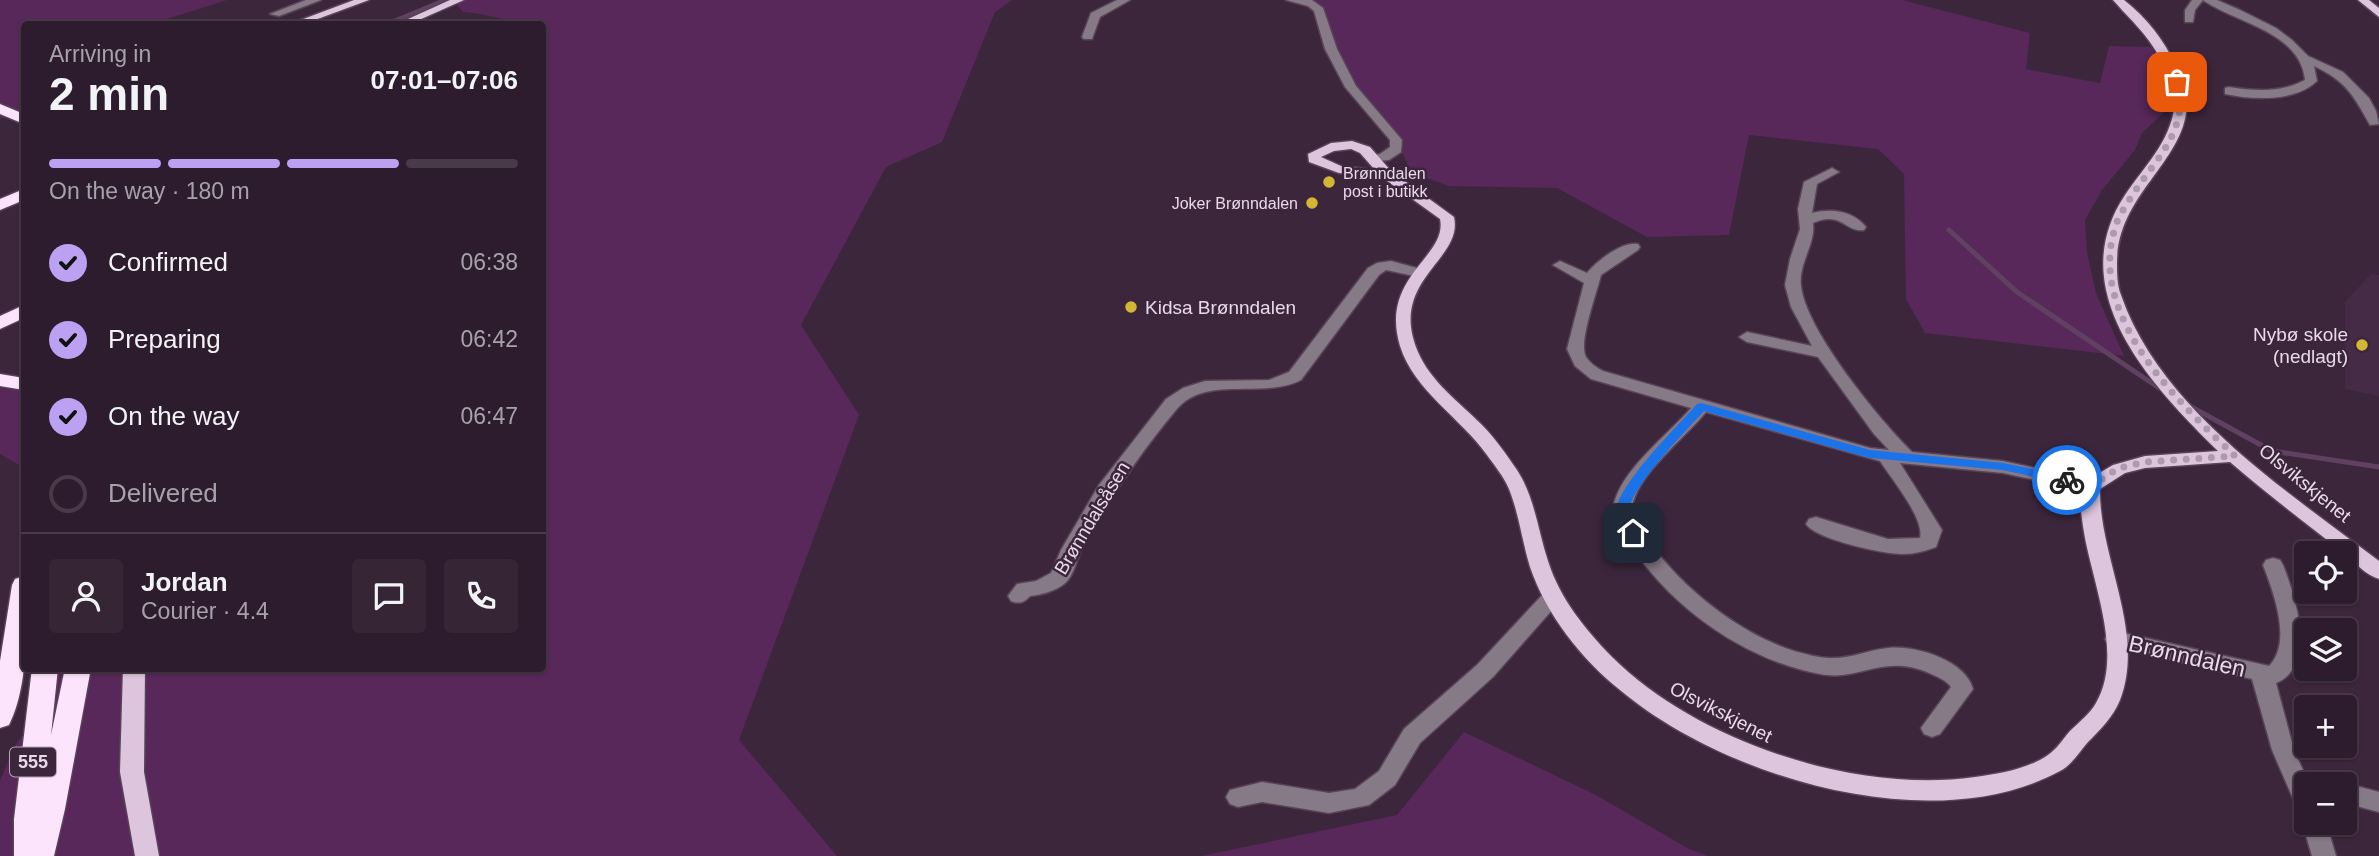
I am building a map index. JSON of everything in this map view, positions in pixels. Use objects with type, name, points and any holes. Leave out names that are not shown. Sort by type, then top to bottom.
[{"type":"highway","points":[[12,114],[12,122],[21,130]]},
{"type":"highway","points":[[0,191],[21,181]]},
{"type":"highway","points":[[0,205],[21,195]]},
{"type":"highway","points":[[0,323],[21,312]]},
{"type":"highway","points":[[0,380],[21,384]]},
{"type":"highway","points":[[0,717],[12,666],[21,605]]},
{"type":"highway","name":"555","points":[[29,856],[29,806],[45,672]]},
{"type":"highway","name":"555","points":[[39,856],[53,811],[69,705],[77,672]]},
{"type":"main road","points":[[304,21],[364,0]]},
{"type":"main road","points":[[409,21],[459,0]]},
{"type":"main road","points":[[422,21],[468,0]]},
{"type":"main road","name":"Olsvikskjenet","points":[[2118,0],[2146,26],[2162,46],[2181,94],[2175,131],[2163,155],[2135,191],[2115,227],[2110,258],[2112,293],[2132,335],[2167,386],[2235,456],[2379,572]]},
{"type":"main road","points":[[2361,1],[2379,14]]},
{"type":"main road","name":"Olsvikskjenet","points":[[1386,174],[1365,174],[1330,166],[1314,159],[1318,150],[1352,145],[1365,150],[1386,174],[1437,207],[1450,223],[1442,243],[1410,286],[1405,307],[1408,348],[1433,385],[1493,449],[1519,489],[1532,542],[1553,596],[1580,635],[1627,684],[1684,722],[1759,759],[1845,784],[1947,791],[2006,783],[2054,763],[2100,716],[2110,697],[2115,677],[2115,639],[2111,606],[2093,522],[2091,486],[2119,468],[2145,462],[2235,456]]},
{"type":"main road","points":[[133,672],[132,772],[147,856]]},
{"type":"street","points":[[275,14],[316,0]]},
{"type":"street","points":[[1088,37],[1095,15],[1125,0]]},
{"type":"street","points":[[1291,0],[1311,3],[1319,10],[1331,49],[1351,87],[1396,140],[1396,149],[1393,152],[1373,159]]},
{"type":"street","points":[[2189,20],[2190,10],[2198,0]]},
{"type":"street","points":[[2208,0],[2260,22],[2277,33],[2305,59],[2327,67],[2359,92],[2371,110],[2374,122]]},
{"type":"street","points":[[2229,91],[2262,94],[2303,87],[2312,77],[2305,59]]},
{"type":"street","points":[[1816,524],[1853,538],[1902,548],[1917,548],[1929,541],[1932,530],[1897,457],[1824,353],[1799,307],[1793,285],[1808,220],[1805,209],[1811,182],[1832,172]]},
{"type":"street","points":[[1808,220],[1821,214],[1832,215],[1854,222],[1859,227]]},
{"type":"street","points":[[1633,247],[1601,266],[1591,281],[1575,344],[1575,354],[1597,374],[1701,407],[1897,457],[2003,467],[2091,486]]},
{"type":"street","points":[[1560,265],[1591,281]]},
{"type":"street","name":"Brønndalsåsen","points":[[1018,596],[1024,589],[1039,588],[1059,578],[1106,489],[1172,403],[1184,392],[1216,383],[1270,384],[1295,376],[1317,350],[1360,286],[1378,268],[1388,266],[1419,273]]},
{"type":"street","points":[[1747,337],[1824,353]]},
{"type":"street","points":[[1701,407],[1635,482],[1624,504],[1623,516],[1643,551],[1667,578],[1706,611],[1753,642],[1823,666],[1837,667],[1892,656],[1920,660],[1950,673],[1959,680],[1962,690],[1932,728]]},
{"type":"street","name":"Brønndalen","points":[[2115,639],[2273,675],[2279,671],[2288,652],[2289,617],[2273,565]]},
{"type":"street","points":[[1238,797],[1262,792],[1329,803],[1361,798],[1387,778],[1412,736],[1485,671],[1553,596]]},
{"type":"street","name":"Brønndalen","points":[[2260,673],[2283,750],[2299,772]]},
{"type":"street","points":[[2357,796],[2379,802]]},
{"type":"street","points":[[2318,835],[2324,856]]},
{"type":"shaded area","points":[[0,0],[227,0],[160,21],[21,21],[21,109],[0,119]]},
{"type":"shaded area","points":[[453,0],[1012,0],[995,12],[942,142],[886,167],[801,325],[859,415],[739,740],[837,856],[0,856],[0,781],[13,749],[50,694],[49,672],[546,672],[546,21],[517,21],[463,12]]},
{"type":"shaded area","points":[[1300,0],[1902,0],[2030,33],[2026,69],[2100,83],[2109,46],[2152,47],[2171,89],[2171,106],[2142,133],[2135,150],[2102,190],[2085,220],[2087,252],[2096,293],[2124,356],[1925,333],[1906,299],[1904,174],[1878,149],[1749,135],[1729,235],[1647,237],[1557,188],[1449,186],[1418,175],[1408,165],[1396,140],[1351,87],[1319,10]]},
{"type":"shaded area","name":"Nybø skole (nedlagt)","points":[[2371,274],[2379,275],[2379,396],[2345,389],[2345,302]]},
{"type":"shaded area","points":[[0,376],[21,385],[21,466],[0,454]]},
{"type":"shaded area","points":[[1464,732],[1596,795],[1689,849],[1708,856],[1201,856],[1397,815]]},
{"type":"waterway","points":[[394,21],[445,0]]},
{"type":"waterway","points":[[1949,230],[2017,292],[2165,392]]},
{"type":"waterway","points":[[2186,404],[2272,451],[2379,467]]},
{"type":"way so far","points":[[2067,480],[2091,486],[2119,468],[2145,462],[2235,456],[2196,419],[2167,386],[2132,335],[2112,293],[2110,258],[2115,227],[2135,191],[2163,155],[2175,131],[2181,94],[2177,82]]},
{"type":"place","name":"Brønndalen post i butikk","points":[[1329,182]]},
{"type":"place","name":"Joker Brønndalen","points":[[1312,203]]},
{"type":"place","name":"Kidsa Brønndalen","points":[[1131,307]]},
{"type":"place","name":"Nybø skole (nedlagt)","points":[[2362,345]]},
{"type":"route","points":[[1633,533],[1623,516],[1623,510],[1635,482],[1701,407],[1870,454],[2003,467],[2067,480]]}]
